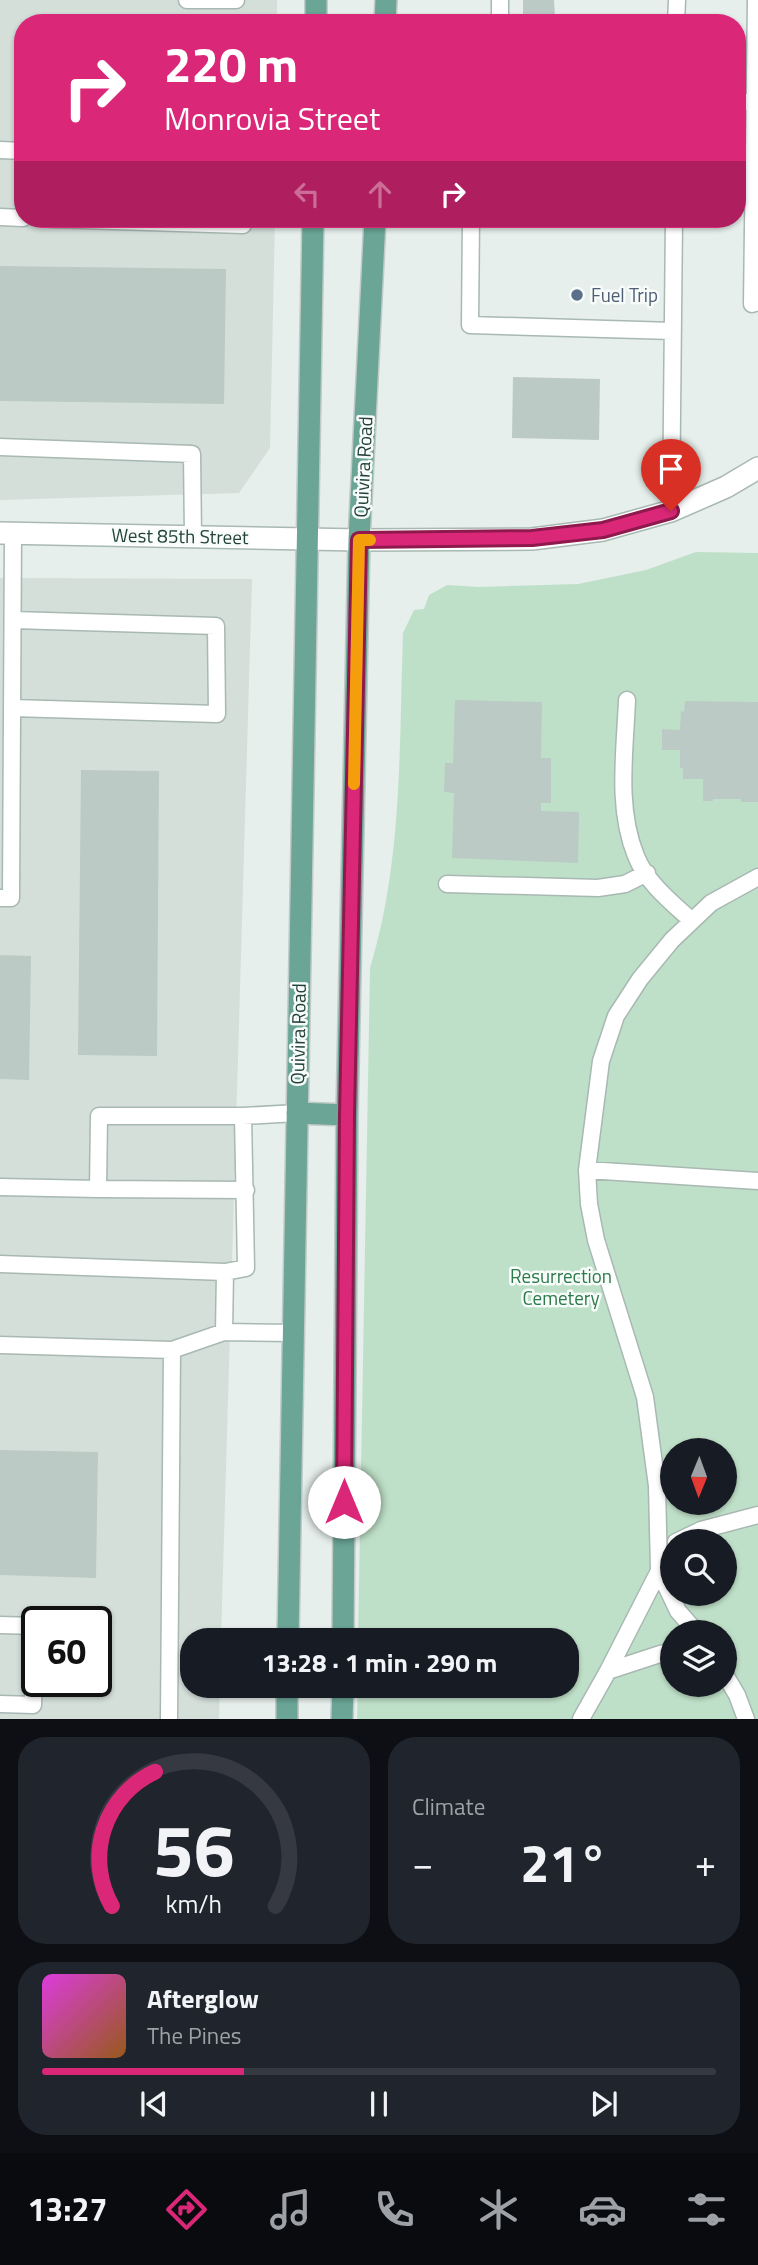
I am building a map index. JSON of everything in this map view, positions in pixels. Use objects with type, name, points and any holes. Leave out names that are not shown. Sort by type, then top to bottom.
[{"type":"main road","name":"Quivira Road","points":[[288,1628],[313,228]]},
{"type":"main road","name":"Quivira Road","points":[[343,1628],[347,1115],[359,540],[375,228]]},
{"type":"main road","points":[[297,1113],[347,1115]]},
{"type":"main road","points":[[287,1698],[287,1719]]},
{"type":"main road","points":[[342,1719],[343,1698]]},
{"type":"street","name":"West 85th Street","points":[[6,533],[359,540],[532,538],[603,530],[671,511],[726,487],[758,468]]},
{"type":"lane","points":[[187,0],[236,0]]},
{"type":"lane","points":[[756,0],[752,304],[758,302]]},
{"type":"lane","points":[[471,228],[470,325],[673,331]]},
{"type":"lane","points":[[671,511],[674,228]]},
{"type":"lane","points":[[0,447],[192,454],[193,536]]},
{"type":"lane","points":[[0,898],[11,898],[6,820],[13,620],[6,533]]},
{"type":"lane","points":[[12,708],[217,714],[216,626],[13,620]]},
{"type":"lane","points":[[627,700],[623,809],[636,858],[658,890],[692,921]]},
{"type":"lane","points":[[447,884],[598,888],[625,884],[647,873]]},
{"type":"lane","points":[[666,1529],[645,1397],[596,1241],[589,1204],[587,1170],[601,1061],[616,1017],[640,979],[672,940],[711,903],[758,877]]},
{"type":"lane","points":[[98,1189],[99,1116],[243,1116],[297,1113]]},
{"type":"lane","points":[[0,1264],[225,1272],[246,1268],[243,1116]]},
{"type":"lane","points":[[587,1170],[758,1181]]},
{"type":"lane","points":[[0,1187],[246,1190]]},
{"type":"lane","points":[[224,1332],[225,1272]]},
{"type":"lane","points":[[0,1345],[172,1350],[224,1332],[293,1333]]},
{"type":"lane","points":[[169,1719],[172,1350]]},
{"type":"lane","points":[[705,1529],[758,1515]]},
{"type":"lane","points":[[659,1571],[678,1611],[686,1620]]},
{"type":"lane","points":[[580,1719],[659,1571]]},
{"type":"lane","points":[[0,1625],[35,1626],[33,1705],[0,1704]]},
{"type":"lane","points":[[608,1671],[660,1654]]},
{"type":"lane","points":[[737,1695],[746,1719]]},
{"type":"shaded area","points":[[0,0],[277,0],[277,14],[14,14],[14,228],[275,228],[270,448],[239,493],[0,500]]},
{"type":"shaded area","points":[[0,578],[252,579],[221,1628],[180,1628],[180,1698],[220,1698],[219,1719],[0,1719]]},
{"type":"green space","name":"Resurrection Cemetery","points":[[696,552],[758,553],[758,1719],[357,1719],[358,1698],[579,1698],[579,1628],[358,1628],[370,968],[389,886],[394,844],[400,760],[403,633],[414,610],[424,609],[429,595],[447,585],[478,587],[578,584],[646,570]]},
{"type":"building","points":[[523,0],[554,0],[555,14],[523,14]]},
{"type":"building","points":[[0,266],[226,269],[224,404],[0,401]]},
{"type":"building","points":[[513,377],[600,379],[599,440],[512,438]]},
{"type":"building","points":[[455,700],[542,702],[541,758],[551,758],[551,803],[541,803],[541,811],[579,812],[578,863],[452,858],[454,793],[444,792],[445,763],[453,763]]},
{"type":"building","points":[[685,701],[758,702],[758,802],[741,802],[741,799],[703,801],[703,779],[683,779],[680,750],[662,750],[662,729],[680,730],[681,711],[684,712]]},
{"type":"building","points":[[81,770],[159,771],[157,1056],[78,1055]]},
{"type":"building","points":[[0,955],[31,956],[29,1080],[0,1079]]},
{"type":"building","points":[[0,1450],[98,1452],[96,1578],[0,1575]]},
{"type":"slow traffic","points":[[354,784],[359,540],[370,540]]},
{"type":"place","name":"Fuel Trip","points":[[577,295]]},
{"type":"route","points":[[344,1502],[347,1115],[359,540],[532,538],[603,530],[671,511]]}]
